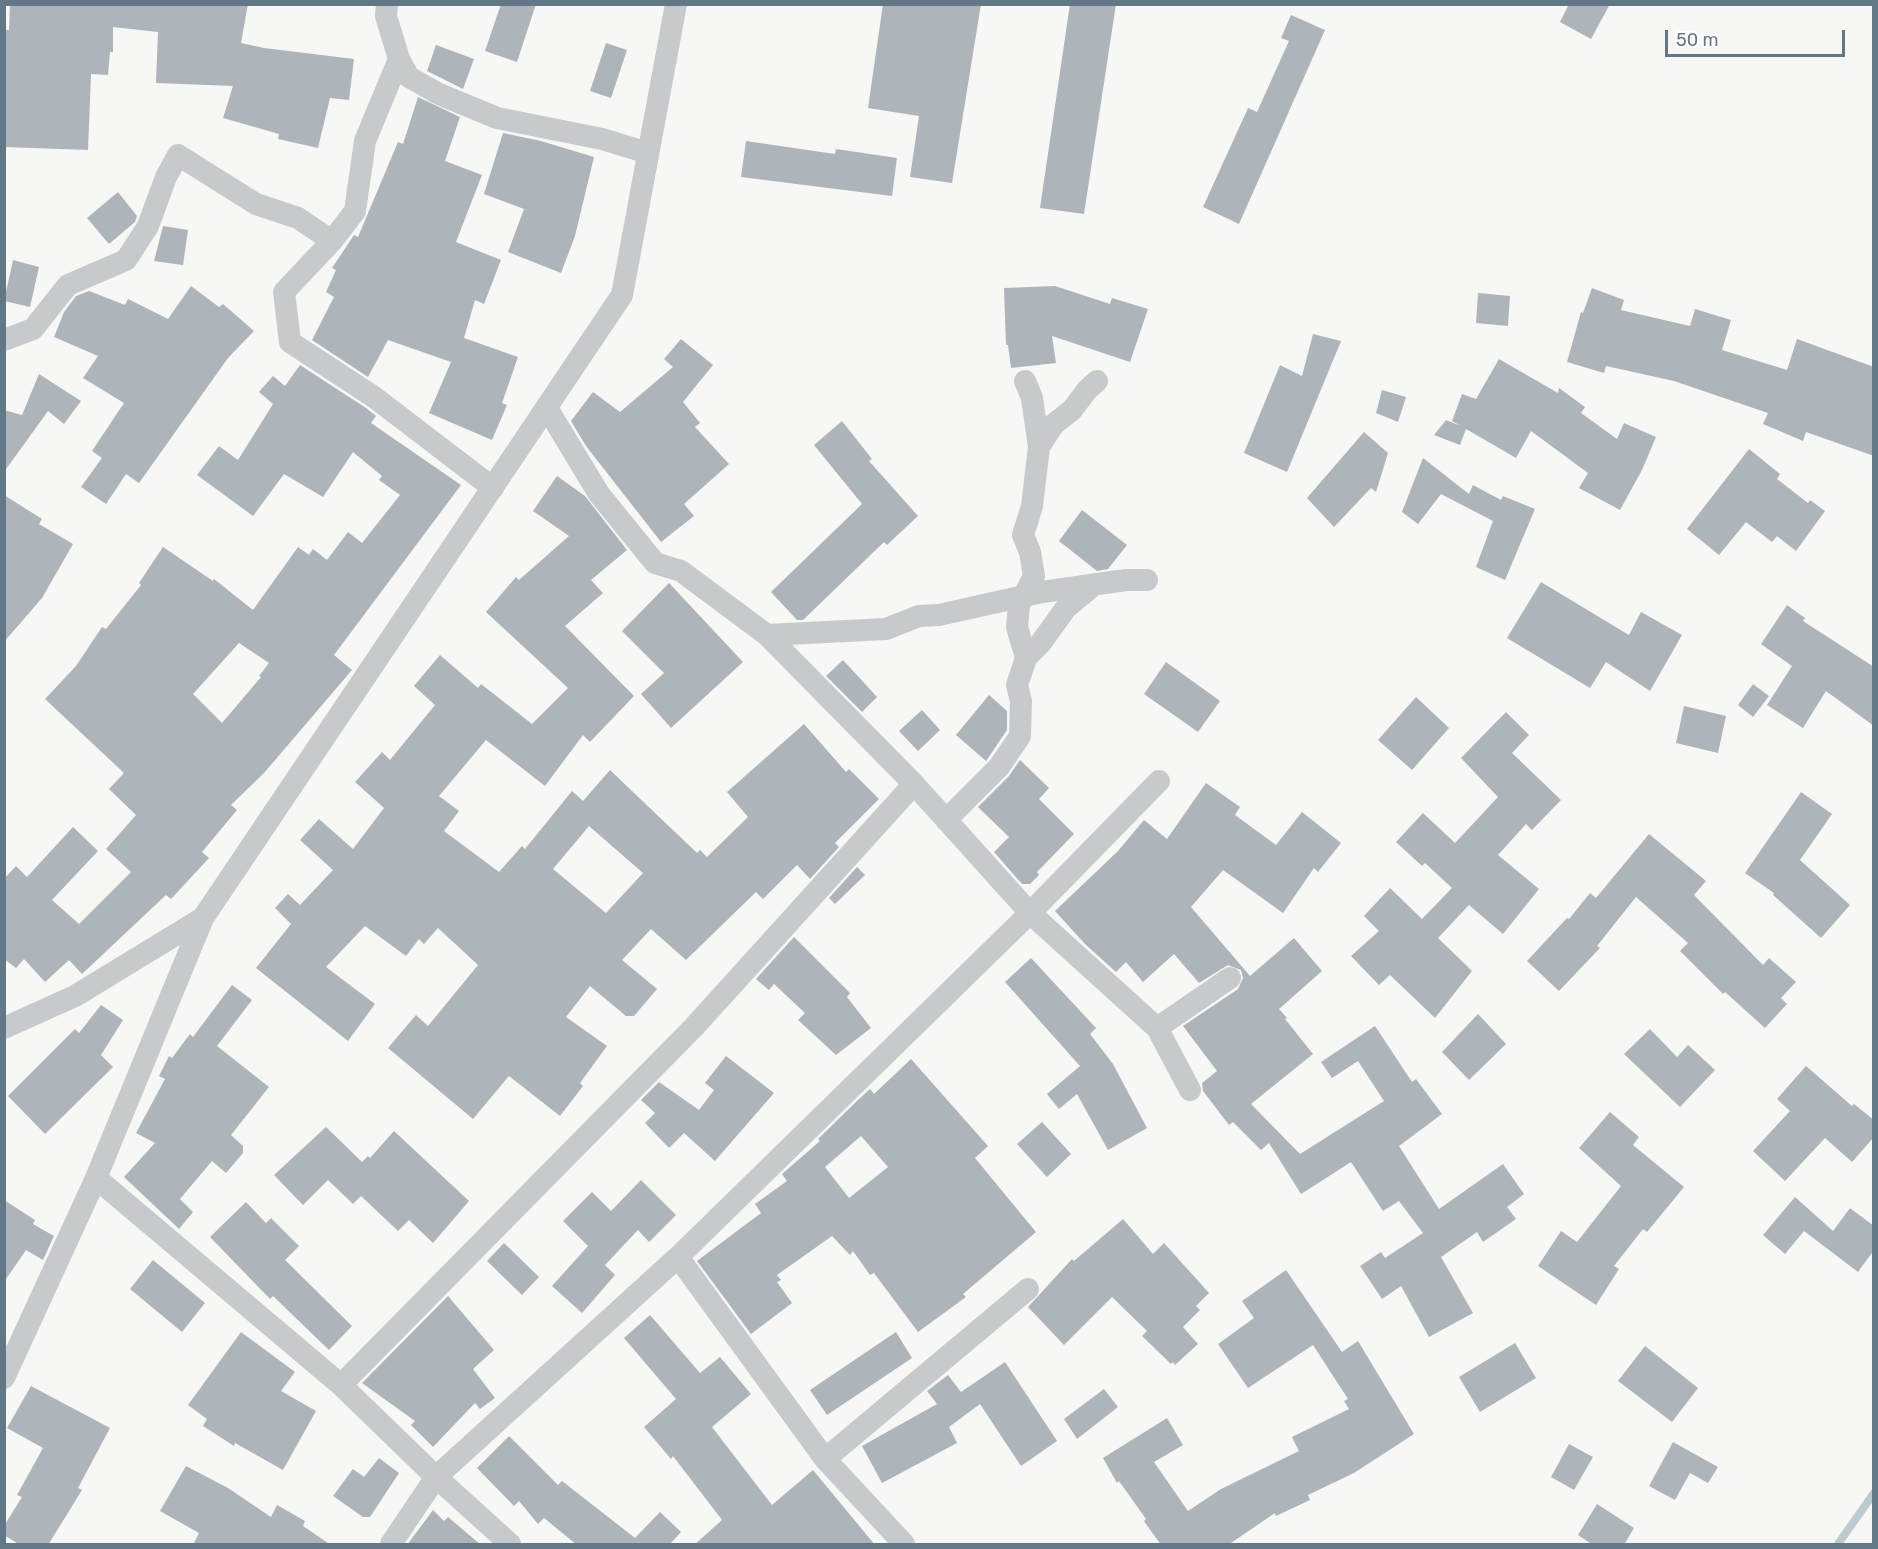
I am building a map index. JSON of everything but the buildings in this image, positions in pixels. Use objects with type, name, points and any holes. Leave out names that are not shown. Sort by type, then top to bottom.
[{"type":"street","points":[[387,4],[386,16],[399,59],[409,77],[439,94],[497,118],[602,139],[648,153]]},
{"type":"street","points":[[4,1378],[96,1178],[203,918],[622,295],[676,4]]},
{"type":"street","points":[[399,59],[365,141],[355,211],[332,241],[284,292],[290,342],[374,397],[493,488]]},
{"type":"street","points":[[4,340],[33,329],[68,285],[126,260],[148,226],[166,177],[178,155],[256,204],[298,218],[332,241]]},
{"type":"street","points":[[1026,381],[1032,398],[1040,447],[1032,507],[1023,535],[1030,552],[1034,576],[1019,605],[1017,627],[1026,658]]},
{"type":"street","points":[[1040,447],[1054,424],[1072,410],[1097,381]]},
{"type":"street","points":[[547,408],[599,494],[655,563],[681,571],[767,635],[914,784],[1030,913],[1157,1028],[1190,1090]]},
{"type":"street","points":[[767,635],[886,629],[919,616],[939,615],[1026,594],[1095,584],[1147,580]]},
{"type":"street","points":[[946,820],[999,767],[1020,736],[1021,701],[1017,685],[1026,658],[1040,644],[1066,608],[1095,584]]},
{"type":"street","points":[[391,1545],[436,1477],[678,1257],[1030,913],[1159,781]]},
{"type":"street","points":[[341,1385],[694,1027],[914,784]]},
{"type":"street","points":[[4,1028],[75,996],[203,918]]},
{"type":"street","points":[[1157,1028],[1230,978]]},
{"type":"street","points":[[96,1178],[341,1385],[510,1545]]},
{"type":"street","points":[[678,1257],[825,1458],[903,1545]]},
{"type":"street","points":[[825,1458],[1028,1289]]},
{"type":"waterway","points":[[1838,1544],[1874,1493]]}]
